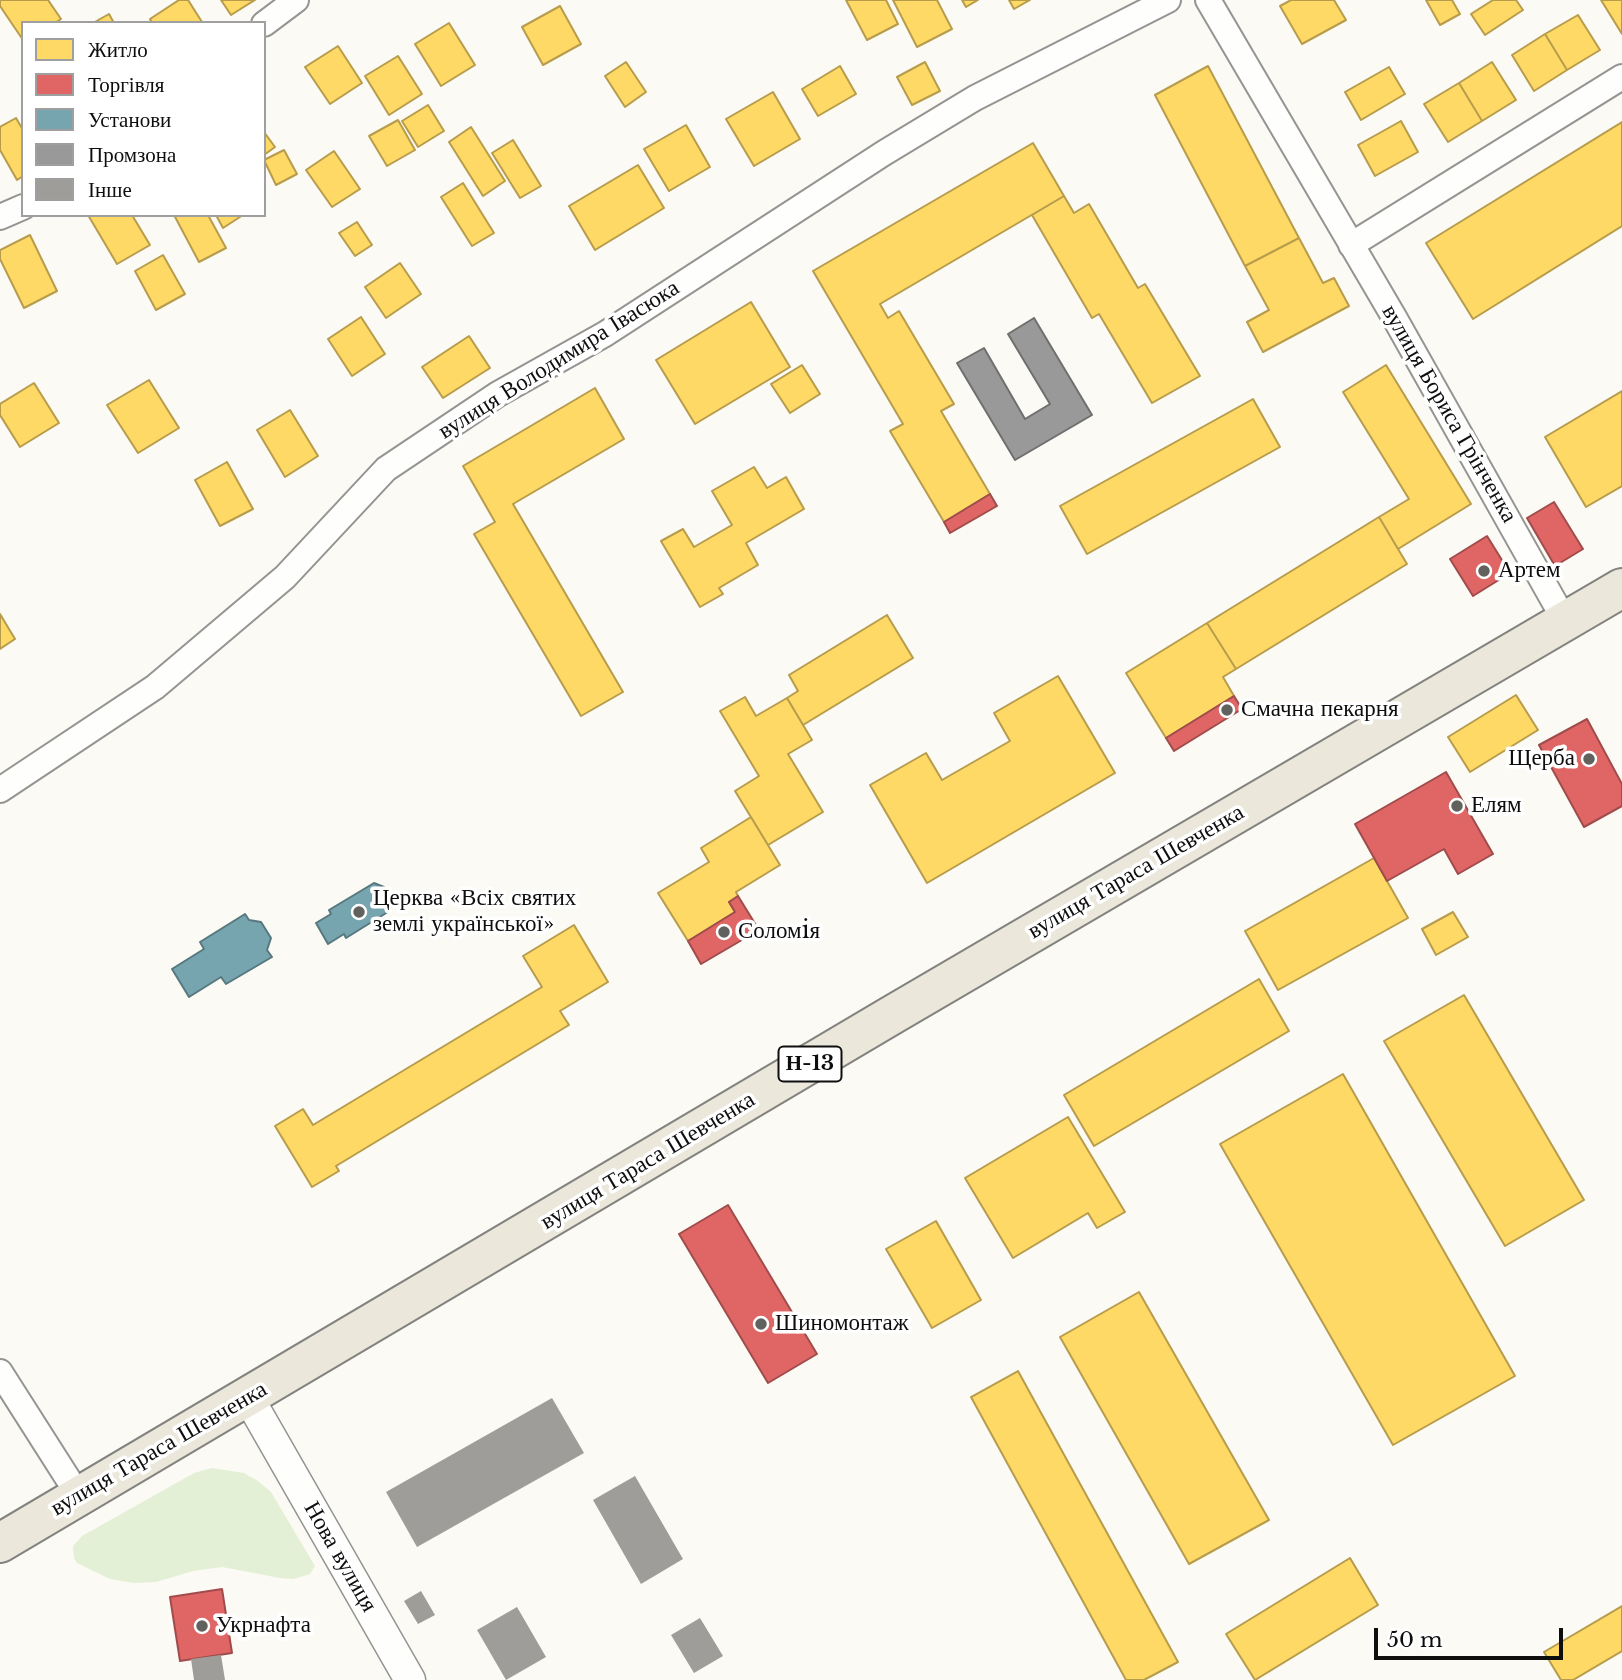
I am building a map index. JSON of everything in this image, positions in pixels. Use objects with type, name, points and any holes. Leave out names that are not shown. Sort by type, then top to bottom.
[{"type":"main road","name":"вулиця Тараса Шевченка","points":[[0,1543],[927,995],[1622,589]]},
{"type":"street","points":[[266,22],[296,0]]},
{"type":"street","name":"вулиця Володимира Івасюка","points":[[0,790],[155,687],[285,577],[386,470],[498,394],[605,334],[884,153],[975,98],[1168,0]]},
{"type":"street","name":"вулиця Бориса Грінченка","points":[[1208,0],[1565,621]]},
{"type":"street","points":[[1351,245],[1622,77]]},
{"type":"street","points":[[0,217],[21,208]]},
{"type":"street","points":[[0,1372],[79,1496]]},
{"type":"street","name":"Нова вулиця","points":[[248,1397],[410,1680]]},
{"type":"green space","points":[[212,1468],[244,1473],[271,1492],[315,1566],[310,1574],[294,1579],[280,1578],[222,1567],[193,1571],[156,1582],[134,1583],[110,1579],[77,1563],[73,1546],[82,1536],[194,1473]]},
{"type":"building: Житло","points":[[0,0],[48,0],[61,19],[21,21],[21,37],[0,6]]},
{"type":"building: Житло","points":[[179,0],[188,0],[201,21],[151,21],[150,19]]},
{"type":"building: Житло","points":[[221,0],[255,0],[231,15]]},
{"type":"building: Житло","points":[[846,0],[886,0],[898,24],[867,40]]},
{"type":"building: Житло","points":[[893,0],[937,0],[952,29],[917,47]]},
{"type":"building: Житло","points":[[962,0],[978,0],[966,7]]},
{"type":"building: Житло","points":[[1009,0],[1030,0],[1014,9]]},
{"type":"building: Житло","points":[[1291,0],[1334,0],[1346,20],[1302,44],[1280,6]]},
{"type":"building: Житло","points":[[1426,0],[1452,0],[1460,14],[1440,25]]},
{"type":"building: Житло","points":[[1493,0],[1516,0],[1523,10],[1485,35],[1471,14]]},
{"type":"building: Житло","points":[[1601,0],[1622,0],[1622,34]]},
{"type":"building: Житло","points":[[560,6],[581,44],[543,65],[522,27]]},
{"type":"building: Житло","points":[[109,14],[113,21],[97,21]]},
{"type":"building: Житло","points":[[1578,15],[1600,50],[1567,70],[1545,34]]},
{"type":"building: Житло","points":[[449,23],[475,65],[441,86],[415,44]]},
{"type":"building: Житло","points":[[1545,34],[1567,70],[1534,91],[1512,55]]},
{"type":"building: Житло","points":[[338,46],[362,83],[330,104],[305,67]]},
{"type":"building: Житло","points":[[398,56],[422,94],[389,115],[365,76]]},
{"type":"building: Житло","points":[[626,62],[646,92],[625,107],[605,76]]},
{"type":"building: Житло","points":[[925,62],[940,91],[912,105],[897,77]]},
{"type":"building: Житло","points":[[1492,62],[1516,100],[1482,121],[1459,83]]},
{"type":"building: Житло","points":[[840,66],[856,94],[818,116],[802,89]]},
{"type":"building: Житло","points":[[1208,66],[1299,238],[1245,266],[1155,95]]},
{"type":"building: Житло","points":[[1389,67],[1405,94],[1361,120],[1345,92]]},
{"type":"building: Житло","points":[[1459,83],[1482,121],[1448,142],[1424,104]]},
{"type":"building: Житло","points":[[773,92],[800,139],[754,166],[726,119]]},
{"type":"building: Житло","points":[[428,105],[444,131],[418,147],[402,121]]},
{"type":"building: Житло","points":[[16,118],[21,127],[21,177],[17,180],[0,150],[0,127]]},
{"type":"building: Житло","points":[[398,120],[415,150],[387,166],[369,136]]},
{"type":"building: Житло","points":[[1401,121],[1418,152],[1375,176],[1358,145]]},
{"type":"building: Житло","points":[[1622,122],[1622,226],[1473,319],[1426,243]]},
{"type":"building: Житло","points":[[686,125],[710,167],[669,191],[644,149]]},
{"type":"building: Житло","points":[[471,127],[505,181],[483,196],[449,142]]},
{"type":"building: Житло","points":[[266,135],[275,147],[266,154]]},
{"type":"building: Житло","points":[[513,140],[541,186],[520,198],[492,153]]},
{"type":"building: Житло","points":[[1033,143],[1064,196],[880,304],[888,318],[899,311],[954,404],[941,411],[990,494],[944,522],[890,431],[903,424],[813,271]]},
{"type":"building: Житло","points":[[284,150],[297,174],[276,185],[266,159]]},
{"type":"building: Житло","points":[[334,151],[360,189],[332,207],[306,170]]},
{"type":"building: Житло","points":[[638,165],[664,208],[595,250],[569,206]]},
{"type":"building: Житло","points":[[463,183],[494,233],[472,246],[441,197]]},
{"type":"building: Житло","points":[[1064,196],[1074,213],[1089,204],[1138,288],[1145,284],[1200,376],[1152,403],[1099,314],[1092,318],[1032,215]]},
{"type":"building: Житло","points":[[89,217],[133,217],[150,245],[117,264]]},
{"type":"building: Житло","points":[[175,217],[209,217],[226,248],[199,262]]},
{"type":"building: Житло","points":[[217,217],[240,217],[223,228]]},
{"type":"building: Житло","points":[[357,222],[372,245],[355,256],[339,233]]},
{"type":"building: Житло","points":[[30,235],[57,291],[24,308],[0,259],[0,250]]},
{"type":"building: Житло","points":[[1299,238],[1323,283],[1334,278],[1349,306],[1263,352],[1247,322],[1269,310],[1245,266]]},
{"type":"building: Житло","points":[[163,255],[185,294],[156,310],[135,271]]},
{"type":"building: Житло","points":[[400,263],[421,294],[386,318],[365,287]]},
{"type":"building: Житло","points":[[751,302],[790,367],[695,424],[656,360]]},
{"type":"building: Житло","points":[[361,317],[385,354],[352,376],[328,339]]},
{"type":"building: Житло","points":[[469,336],[490,368],[443,398],[422,367]]},
{"type":"building: Житло","points":[[802,365],[820,394],[790,413],[771,384]]},
{"type":"building: Житло","points":[[1386,365],[1471,504],[1398,549],[1379,517],[1409,499],[1343,392]]},
{"type":"building: Житло","points":[[149,380],[179,428],[138,453],[107,405]]},
{"type":"building: Житло","points":[[34,383],[59,423],[20,447],[0,415],[0,404]]},
{"type":"building: Житло","points":[[595,388],[624,439],[513,504],[623,692],[581,716],[474,534],[495,522],[463,466]]},
{"type":"building: Житло","points":[[1622,391],[1622,486],[1586,507],[1545,437]]},
{"type":"building: Житло","points":[[1253,399],[1280,447],[1087,554],[1060,506]]},
{"type":"building: Житло","points":[[290,410],[318,456],[285,477],[257,430]]},
{"type":"building: Житло","points":[[227,462],[253,509],[220,526],[195,480]]},
{"type":"building: Житло","points":[[754,467],[767,488],[786,477],[804,509],[746,543],[758,565],[719,588],[723,594],[700,607],[661,541],[683,529],[694,547],[732,525],[712,491]]},
{"type":"building: Житло","points":[[1379,517],[1407,564],[1236,669],[1207,623]]},
{"type":"building: Житло","points":[[0,614],[15,639],[0,649]]},
{"type":"building: Житло","points":[[887,615],[913,658],[803,725],[787,698],[798,691],[789,675]]},
{"type":"building: Житло","points":[[1207,623],[1236,669],[1223,677],[1234,696],[1166,738],[1126,673]]},
{"type":"building: Житло","points":[[1058,676],[1115,773],[927,883],[870,785],[926,753],[942,780],[1010,741],[994,713]]},
{"type":"building: Житло","points":[[1516,695],[1538,730],[1470,772],[1448,737]]},
{"type":"building: Житло","points":[[745,697],[756,716],[787,698],[812,740],[788,754],[823,812],[768,845],[735,791],[759,776],[720,711]]},
{"type":"building: Житло","points":[[751,817],[780,865],[736,892],[738,896],[729,902],[735,912],[688,941],[658,893],[709,862],[701,848]]},
{"type":"building: Житло","points":[[1374,858],[1408,918],[1278,990],[1245,931]]},
{"type":"building: Житло","points":[[1453,912],[1468,937],[1436,955],[1422,929]]},
{"type":"building: Житло","points":[[574,925],[608,982],[560,1011],[569,1025],[336,1166],[339,1171],[312,1187],[275,1126],[303,1109],[313,1125],[542,987],[523,956]]},
{"type":"building: Житло","points":[[1259,979],[1289,1031],[1094,1146],[1064,1095]]},
{"type":"building: Житло","points":[[1464,995],[1584,1200],[1505,1246],[1384,1041]]},
{"type":"building: Житло","points":[[1343,1074],[1515,1376],[1393,1445],[1220,1144]]},
{"type":"building: Житло","points":[[1068,1117],[1125,1212],[1097,1228],[1088,1213],[1013,1258],[965,1178]]},
{"type":"building: Житло","points":[[936,1221],[981,1300],[932,1328],[886,1249]]},
{"type":"building: Житло","points":[[1139,1292],[1269,1520],[1189,1564],[1060,1337]]},
{"type":"building: Житло","points":[[1018,1371],[1178,1662],[1144,1680],[1126,1680],[971,1397]]},
{"type":"building: Житло","points":[[1350,1558],[1378,1605],[1255,1680],[1226,1634]]},
{"type":"building: Житло","points":[[1622,1606],[1622,1651],[1573,1680],[1561,1680],[1544,1652]]},
{"type":"building: Торгівля","points":[[990,494],[997,506],[950,533],[944,522]]},
{"type":"building: Торгівля","points":[[1554,502],[1583,549],[1555,566],[1527,518]]},
{"type":"building: Торгівля","points":[[1487,536],[1510,573],[1473,596],[1450,559]]},
{"type":"building: Торгівля","points":[[1234,696],[1242,709],[1174,751],[1166,738]]},
{"type":"building: Торгівля","points":[[1587,719],[1622,784],[1622,806],[1584,827],[1539,745]]},
{"type":"building: Торгівля","points":[[1446,772],[1493,854],[1458,874],[1444,849],[1387,881],[1355,824]]},
{"type":"building: Торгівля","points":[[738,896],[759,930],[701,964],[688,941],[735,912],[729,902]]},
{"type":"building: Торгівля","points":[[728,1205],[817,1354],[768,1383],[679,1234]]},
{"type":"building: Торгівля","points":[[222,1589],[232,1653],[180,1661],[170,1597]]},
{"type":"building: Установи","name":"Церква «Всіх святих землі української»","points":[[374,883],[384,887],[392,900],[391,910],[346,938],[344,934],[328,944],[316,923],[331,914],[329,910]]},
{"type":"building: Установи","points":[[245,914],[249,920],[261,922],[271,938],[267,950],[272,957],[226,984],[221,977],[189,997],[172,969],[204,949],[200,942]]},
{"type":"building: Промзона","points":[[1034,318],[1092,415],[1015,460],[957,363],[984,348],[1025,419],[1050,404],[1008,334]]},
{"type":"building: Інше","points":[[552,1398],[584,1453],[417,1547],[386,1492]]},
{"type":"building: Інше","points":[[635,1476],[683,1559],[641,1584],[593,1500]]},
{"type":"building: Інше","points":[[421,1591],[435,1615],[418,1624],[404,1601]]},
{"type":"building: Інше","points":[[517,1607],[546,1657],[506,1680],[477,1630]]},
{"type":"building: Інше","points":[[700,1618],[723,1656],[694,1673],[671,1635]]},
{"type":"building: Інше","points":[[221,1655],[225,1680],[194,1680],[191,1659]]},
{"type":"place","name":"Артем","points":[[1484,571]]},
{"type":"place","name":"Смачна пекарня","points":[[1227,710]]},
{"type":"place","name":"Щерба","points":[[1589,759]]},
{"type":"place","name":"Елям","points":[[1457,806]]},
{"type":"place","name":"Церква «Всіх святих землі української»","points":[[359,912]]},
{"type":"place","name":"Соломiя","points":[[724,932]]},
{"type":"place","name":"Шиномонтаж","points":[[761,1324]]},
{"type":"place","name":"Укрнафта","points":[[202,1626]]}]
